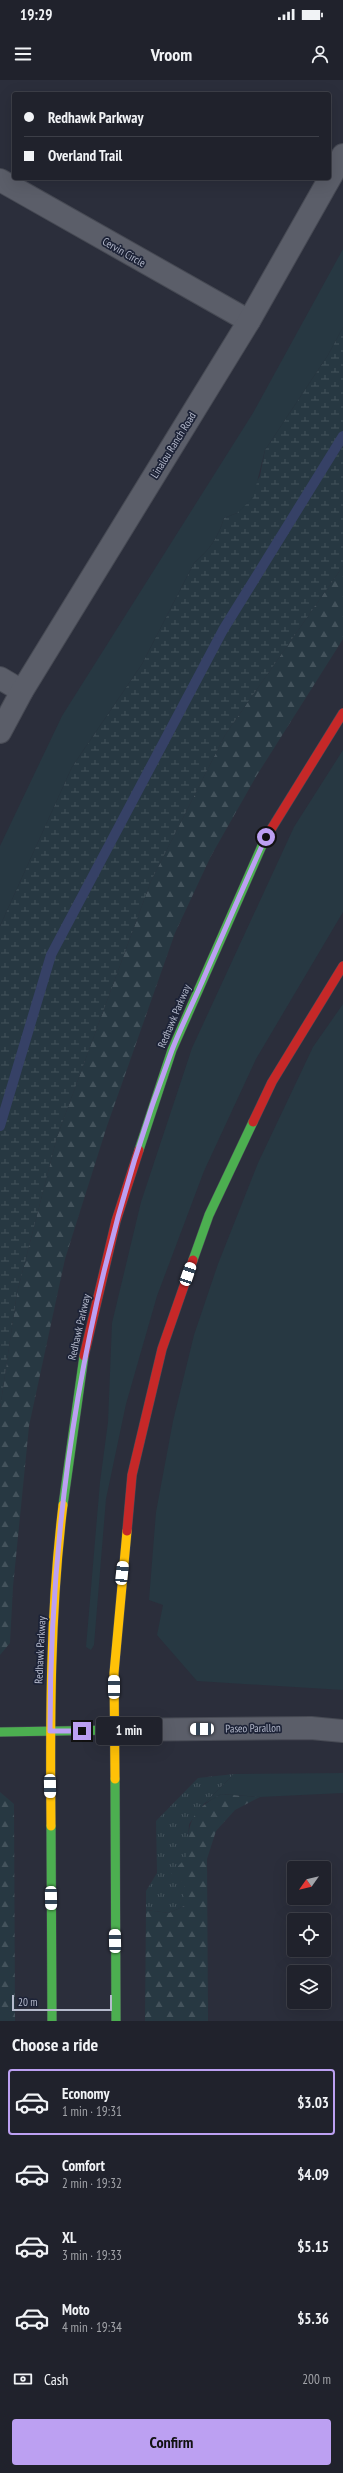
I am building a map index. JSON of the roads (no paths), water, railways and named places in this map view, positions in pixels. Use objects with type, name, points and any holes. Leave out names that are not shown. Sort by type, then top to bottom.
[{"type":"main road","name":"Redhawk Parkway","points":[[52,2021],[50,1677],[57,1553],[69,1455],[84,1356],[116,1221],[172,1050],[266,837],[343,713]]},
{"type":"main road","points":[[116,2021],[114,1673],[132,1475],[162,1348],[209,1215],[272,1082],[343,966]]},
{"type":"main road","points":[[0,1732],[114,1730]]},
{"type":"street","name":"Linalou Ranch Road","points":[[331,176],[343,155]]},
{"type":"street","name":"Cervin Circle","points":[[0,180],[249,321]]},
{"type":"street","name":"Linalou Ranch Road","points":[[0,732],[22,691],[249,321],[329,180]]},
{"type":"street","points":[[0,678],[22,691]]},
{"type":"street","name":"Paseo Parallon","points":[[114,1730],[311,1728],[343,1731]]},
{"type":"waterway","points":[[0,1126],[51,955],[223,630],[343,436]]}]
